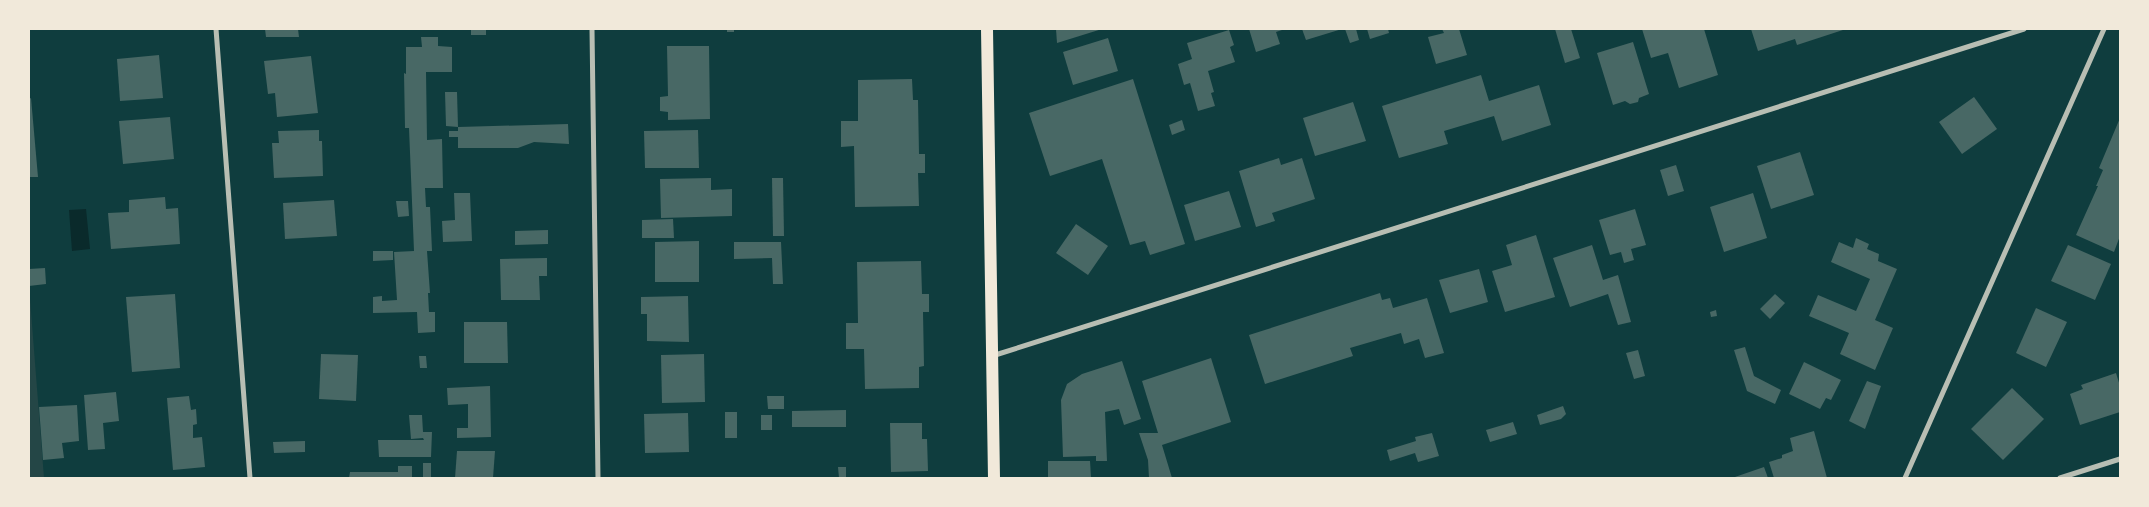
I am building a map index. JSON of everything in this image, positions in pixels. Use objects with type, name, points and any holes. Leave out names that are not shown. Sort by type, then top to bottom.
[{"type":"main road","points":[[987,29],[994,478]]},
{"type":"street","points":[[216,29],[250,478]]},
{"type":"street","points":[[592,29],[598,478]]},
{"type":"street","points":[[992,356],[2024,29]]},
{"type":"street","points":[[1905,478],[2104,29]]},
{"type":"street","points":[[2060,478],[2120,459]]},
{"type":"shaded area","points":[[86,209],[90,249],[72,251],[69,210]]},
{"type":"shaded area","points":[[29,286],[44,478],[29,478]]},
{"type":"building","points":[[265,29],[298,29],[299,37],[266,37]]},
{"type":"building","points":[[471,29],[486,29],[486,35],[471,35]]},
{"type":"building","points":[[727,29],[734,29],[734,32],[727,32]]},
{"type":"building","points":[[1056,29],[1102,29],[1057,43]]},
{"type":"building","points":[[1249,29],[1285,29],[1276,32],[1280,44],[1256,52]]},
{"type":"building","points":[[1302,29],[1342,29],[1306,40]]},
{"type":"building","points":[[1345,29],[1356,29],[1359,40],[1350,43]]},
{"type":"building","points":[[1367,29],[1388,29],[1389,33],[1370,39]]},
{"type":"building","points":[[1442,29],[1459,29],[1467,55],[1436,64],[1428,37],[1444,33]]},
{"type":"building","points":[[1555,29],[1571,29],[1580,58],[1565,63]]},
{"type":"building","points":[[1642,29],[1704,29],[1718,75],[1679,88],[1668,53],[1651,58]]},
{"type":"building","points":[[1751,29],[1846,29],[1797,45],[1795,39],[1758,51]]},
{"type":"building","points":[[1229,30],[1234,45],[1230,47],[1235,62],[1208,71],[1214,92],[1211,93],[1215,106],[1198,111],[1190,83],[1184,85],[1178,64],[1192,59],[1187,43]]},
{"type":"building","points":[[421,37],[438,37],[438,46],[452,47],[452,72],[426,72],[427,140],[442,139],[443,188],[425,188],[426,207],[430,207],[432,251],[427,251],[430,293],[428,293],[429,312],[435,312],[435,332],[418,333],[417,312],[373,313],[373,297],[382,296],[382,301],[397,300],[394,252],[414,251],[409,128],[405,128],[404,73],[406,74],[406,47],[422,47]]},
{"type":"building","points":[[1108,38],[1118,71],[1073,85],[1063,52]]},
{"type":"building","points":[[1633,42],[1649,94],[1639,98],[1638,102],[1630,104],[1625,101],[1613,105],[1597,53]]},
{"type":"building","points":[[667,46],[709,46],[710,119],[668,120],[668,112],[660,111],[660,97],[668,96]]},
{"type":"building","points":[[159,55],[163,98],[120,101],[117,59]]},
{"type":"building","points":[[311,56],[318,113],[277,117],[275,93],[268,94],[264,61]]},
{"type":"building","points":[[1481,75],[1489,101],[1539,85],[1551,125],[1502,141],[1494,116],[1444,131],[1448,144],[1399,158],[1382,106]]},
{"type":"building","points":[[912,79],[913,100],[918,100],[919,154],[925,154],[925,173],[918,173],[919,206],[855,207],[854,146],[841,147],[841,121],[858,121],[858,80]]},
{"type":"building","points":[[1133,79],[1185,244],[1150,255],[1145,241],[1130,245],[1102,159],[1050,176],[1029,113]]},
{"type":"building","points":[[445,92],[457,92],[458,127],[446,126]]},
{"type":"building","points":[[1974,97],[1997,129],[1962,154],[1939,122]]},
{"type":"building","points":[[31,98],[38,177],[29,177],[29,99]]},
{"type":"building","points":[[1353,102],[1366,141],[1315,156],[1303,118]]},
{"type":"building","points":[[170,117],[174,159],[123,164],[119,121]]},
{"type":"building","points":[[2120,118],[2120,236],[2114,252],[2076,235],[2098,186],[2096,186],[2103,170],[2099,168]]},
{"type":"building","points":[[1182,120],[1185,130],[1172,135],[1169,125]]},
{"type":"building","points":[[568,124],[569,144],[534,142],[518,148],[458,148],[458,137],[449,137],[449,131],[458,131],[458,127]]},
{"type":"building","points":[[319,130],[319,141],[322,141],[323,176],[274,178],[272,143],[279,143],[278,131]]},
{"type":"building","points":[[698,130],[699,168],[645,168],[644,131]]},
{"type":"building","points":[[1800,152],[1814,195],[1771,209],[1757,166]]},
{"type":"building","points":[[1279,158],[1281,165],[1302,158],[1315,199],[1272,213],[1275,221],[1256,227],[1239,171]]},
{"type":"building","points":[[1676,165],[1684,191],[1668,196],[1660,170]]},
{"type":"building","points":[[711,178],[711,190],[732,189],[732,216],[661,218],[660,179]]},
{"type":"building","points":[[772,178],[783,178],[784,236],[773,236]]},
{"type":"building","points":[[1229,191],[1241,227],[1195,241],[1184,205]]},
{"type":"building","points":[[454,193],[470,193],[472,241],[443,242],[442,221],[455,220]]},
{"type":"building","points":[[1753,193],[1767,238],[1724,252],[1710,207]]},
{"type":"building","points":[[165,197],[166,209],[178,208],[180,244],[111,249],[108,213],[129,212],[129,200]]},
{"type":"building","points":[[334,200],[337,236],[285,239],[283,203]]},
{"type":"building","points":[[396,201],[408,201],[409,216],[398,217]]},
{"type":"building","points":[[1635,209],[1646,245],[1631,249],[1634,260],[1624,263],[1621,252],[1610,255],[1599,220]]},
{"type":"building","points":[[673,219],[674,238],[642,238],[642,220]]},
{"type":"building","points":[[1076,224],[1108,246],[1088,275],[1056,253]]},
{"type":"building","points":[[548,230],[548,244],[515,245],[515,231]]},
{"type":"building","points":[[1536,235],[1555,297],[1505,312],[1492,271],[1512,265],[1506,245]]},
{"type":"building","points":[[1856,238],[1869,244],[1867,249],[1879,254],[1878,261],[1897,269],[1875,320],[1893,328],[1875,370],[1840,354],[1849,333],[1809,316],[1818,295],[1856,311],[1870,279],[1831,262],[1839,242],[1853,248]]},
{"type":"building","points":[[699,241],[699,282],[655,282],[655,242]]},
{"type":"building","points":[[734,242],[781,242],[783,284],[773,284],[772,258],[734,259]]},
{"type":"building","points":[[1592,245],[1603,280],[1618,275],[1631,322],[1618,325],[1608,294],[1570,307],[1553,258]]},
{"type":"building","points":[[2068,245],[2111,264],[2095,300],[2051,281]]},
{"type":"building","points":[[373,251],[393,251],[393,260],[373,261]]},
{"type":"building","points":[[547,258],[547,276],[539,276],[540,300],[501,300],[500,259]]},
{"type":"building","points":[[921,261],[922,294],[929,294],[929,312],[923,312],[924,366],[919,367],[919,388],[865,389],[864,349],[846,349],[846,323],[858,323],[857,262]]},
{"type":"building","points":[[45,268],[46,284],[29,286],[29,269]]},
{"type":"building","points":[[1479,269],[1488,302],[1450,313],[1439,280]]},
{"type":"building","points":[[1380,293],[1382,300],[1390,298],[1393,308],[1427,298],[1444,353],[1425,358],[1419,339],[1404,344],[1401,333],[1350,348],[1353,356],[1265,384],[1249,335]]},
{"type":"building","points":[[175,294],[180,368],[132,372],[126,297]]},
{"type":"building","points":[[1775,294],[1785,303],[1770,319],[1760,309]]},
{"type":"building","points":[[688,296],[689,342],[647,341],[647,314],[641,314],[641,297]]},
{"type":"building","points":[[2036,308],[2067,322],[2046,367],[2016,353]]},
{"type":"building","points":[[1716,310],[1717,316],[1711,317],[1710,312]]},
{"type":"building","points":[[464,322],[507,322],[508,363],[464,363]]},
{"type":"building","points":[[1745,347],[1754,376],[1781,390],[1775,404],[1747,391],[1734,350]]},
{"type":"building","points":[[1638,350],[1645,376],[1634,379],[1626,353]]},
{"type":"building","points":[[321,354],[358,355],[356,401],[319,399]]},
{"type":"building","points":[[704,354],[705,402],[662,403],[661,355]]},
{"type":"building","points":[[419,356],[426,356],[427,368],[420,368]]},
{"type":"building","points":[[1211,358],[1231,422],[1162,445],[1172,478],[1149,478],[1148,460],[1139,433],[1158,433],[1142,381]]},
{"type":"building","points":[[1122,361],[1141,419],[1124,425],[1119,409],[1105,412],[1107,461],[1096,461],[1096,456],[1063,457],[1061,400],[1067,384],[1082,374]]},
{"type":"building","points":[[1804,362],[1841,380],[1831,400],[1826,398],[1820,409],[1789,394]]},
{"type":"building","points":[[2116,373],[2120,386],[2120,412],[2080,425],[2070,394],[2083,389],[2081,385]]},
{"type":"building","points":[[1867,381],[1881,386],[1865,429],[1849,421]]},
{"type":"building","points":[[490,386],[491,437],[457,438],[457,428],[468,428],[468,404],[448,405],[447,388]]},
{"type":"building","points":[[2012,388],[2044,419],[2003,460],[1971,429]]},
{"type":"building","points":[[116,392],[119,421],[103,423],[105,449],[88,450],[84,395]]},
{"type":"building","points":[[189,396],[191,410],[196,409],[197,424],[193,425],[193,438],[202,437],[205,467],[173,470],[167,398]]},
{"type":"building","points":[[767,396],[784,396],[784,409],[768,409]]},
{"type":"building","points":[[77,405],[79,441],[62,443],[64,458],[43,460],[39,407]]},
{"type":"building","points":[[1563,406],[1566,414],[1561,419],[1540,425],[1537,415]]},
{"type":"building","points":[[846,410],[846,427],[792,427],[792,411]]},
{"type":"building","points":[[725,412],[737,412],[737,438],[725,438]]},
{"type":"building","points":[[688,413],[689,452],[645,453],[644,414]]},
{"type":"building","points":[[409,415],[422,415],[423,432],[432,432],[431,457],[379,457],[378,440],[424,440],[423,438],[411,439]]},
{"type":"building","points":[[761,415],[772,415],[772,430],[761,430]]},
{"type":"building","points":[[1513,422],[1517,434],[1490,442],[1486,430]]},
{"type":"building","points":[[890,423],[922,423],[922,439],[927,439],[928,471],[891,472]]},
{"type":"building","points":[[1814,431],[1827,478],[1774,478],[1769,462],[1782,458],[1782,455],[1793,451],[1790,438]]},
{"type":"building","points":[[1432,433],[1439,456],[1418,462],[1415,453],[1390,461],[1387,450],[1416,441],[1415,437]]},
{"type":"building","points":[[305,441],[305,452],[274,453],[273,442]]},
{"type":"building","points":[[457,451],[495,451],[493,478],[455,478]]},
{"type":"building","points":[[1048,461],[1090,461],[1091,478],[1048,478]]},
{"type":"building","points":[[423,463],[431,463],[431,478],[423,478]]},
{"type":"building","points":[[398,466],[412,466],[412,478],[349,478],[350,472],[398,472]]},
{"type":"building","points":[[838,467],[846,467],[846,478],[839,478]]},
{"type":"building","points":[[1764,467],[1768,478],[1732,478]]}]
